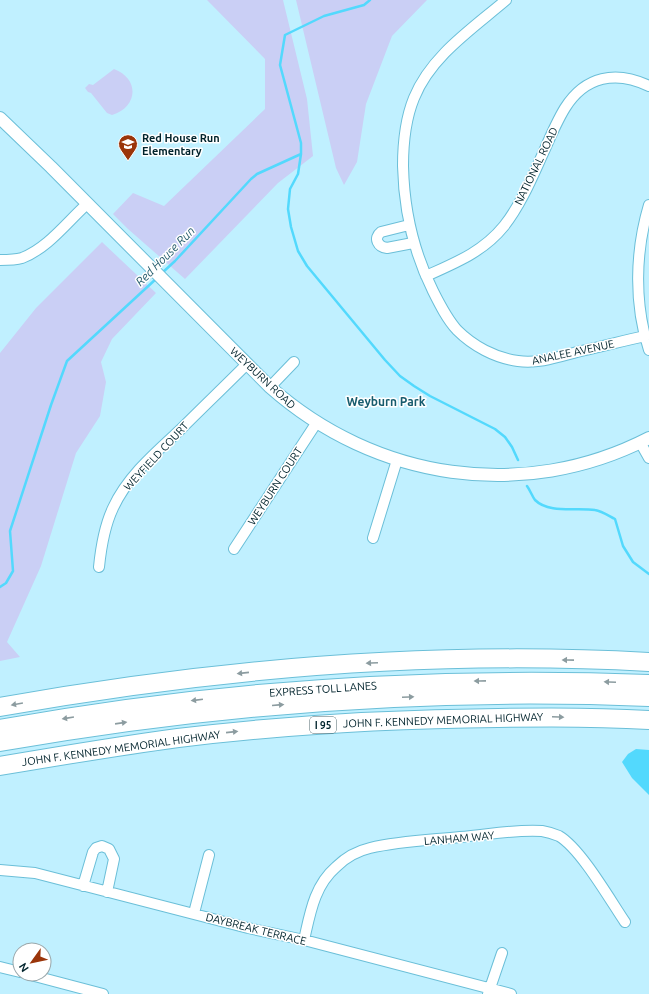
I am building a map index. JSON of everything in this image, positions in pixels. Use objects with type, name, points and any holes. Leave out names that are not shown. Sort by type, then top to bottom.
[{"type":"highway","points":[[0,707],[108,689],[183,679],[359,664],[508,659],[649,662]]},
{"type":"highway","name":"EXPRESS TOLL LANES","points":[[0,729],[156,705],[317,689],[473,681],[585,681],[649,684]]},
{"type":"highway","name":"EXPRESS TOLL LANES","points":[[0,742],[170,716],[324,701],[391,697],[480,695],[649,697]]},
{"type":"highway","name":"JOHN F. KENNEDY MEMORIAL HIGHWAY","points":[[0,766],[88,751],[179,738],[375,721],[550,717],[649,720]]},
{"type":"street","name":"ANALEE AVENUE","points":[[506,0],[436,61],[425,77],[414,98],[407,119],[404,143],[404,181],[409,225],[413,243],[426,276],[439,303],[457,329],[480,348],[507,359],[526,362],[537,361],[645,336]]},
{"type":"street","name":"NATIONAL ROAD","points":[[426,276],[473,254],[486,244],[504,226],[520,202],[561,114],[577,92],[594,82],[604,78],[614,77],[639,81],[649,86]]},
{"type":"street","name":"WEYBURN ROAD","points":[[0,118],[51,167],[270,387],[287,402],[316,422],[347,439],[397,460],[448,472],[485,475],[548,471],[574,466],[613,454],[644,440]]},
{"type":"street","points":[[0,260],[22,258],[42,246],[87,204]]},
{"type":"street","points":[[649,205],[641,243],[644,291],[640,307],[649,350]]},
{"type":"street","points":[[409,225],[382,232],[378,235],[378,244],[383,248],[387,248],[413,243]]},
{"type":"street","points":[[270,387],[294,362]]},
{"type":"street","name":"WEYFIELD COURT","points":[[99,567],[107,522],[128,482],[247,364]]},
{"type":"street","name":"WEYBURN COURT","points":[[234,549],[316,422]]},
{"type":"street","points":[[644,440],[649,458]]},
{"type":"street","points":[[373,538],[397,460]]},
{"type":"street","name":"LANHAM WAY","points":[[304,940],[313,902],[321,884],[336,866],[354,854],[370,848],[392,844],[520,832],[543,831],[565,840],[583,860],[625,922]]},
{"type":"street","points":[[83,886],[93,852],[96,848],[102,846],[109,849],[114,859],[107,892]]},
{"type":"street","points":[[194,913],[209,855]]},
{"type":"street","name":"DAYBREAK TERRACE","points":[[0,870],[35,874],[194,913],[248,928],[304,940],[489,991],[511,994]]},
{"type":"street","points":[[489,991],[502,953]]},
{"type":"street","points":[[0,967],[12,970]]},
{"type":"street","points":[[52,981],[99,994]]},
{"type":"shaded area","points":[[207,0],[283,0],[307,99],[313,156],[278,183],[185,279],[113,214],[133,193],[164,206],[265,109],[265,59]]},
{"type":"shaded area","points":[[296,0],[427,0],[392,36],[366,104],[357,162],[344,185],[336,168]]},
{"type":"shaded area","points":[[114,69],[128,79],[132,86],[132,93],[131,100],[127,106],[121,111],[112,115],[107,113],[91,93],[85,88],[89,84],[93,85]]},
{"type":"shaded area","points":[[102,242],[156,293],[112,339],[101,362],[106,382],[100,416],[76,453],[41,566],[7,642],[20,657],[0,661],[0,353],[36,308]]},
{"type":"water","points":[[636,749],[649,750],[649,795],[632,778],[622,762],[628,754]]},
{"type":"waterway","name":"Red House Run","points":[[162,273],[251,179],[257,174],[301,154],[301,143],[280,65],[285,35],[324,16],[364,5],[370,0]]},
{"type":"waterway","points":[[301,154],[298,174],[290,189],[288,209],[291,227],[298,251],[307,266],[400,376],[430,396],[495,429],[505,437],[518,460]]},
{"type":"waterway","name":"Red House Run","points":[[0,587],[6,583],[13,571],[10,531],[67,361],[157,278]]},
{"type":"waterway","points":[[527,486],[535,500],[548,507],[555,509],[595,510],[603,512],[615,519],[623,546],[633,562],[649,574]]},
{"type":"place","name":"Red House Run Elementary","points":[[128,161]]},
{"type":"district","name":"Weyburn Park","points":[[386,401]]}]
